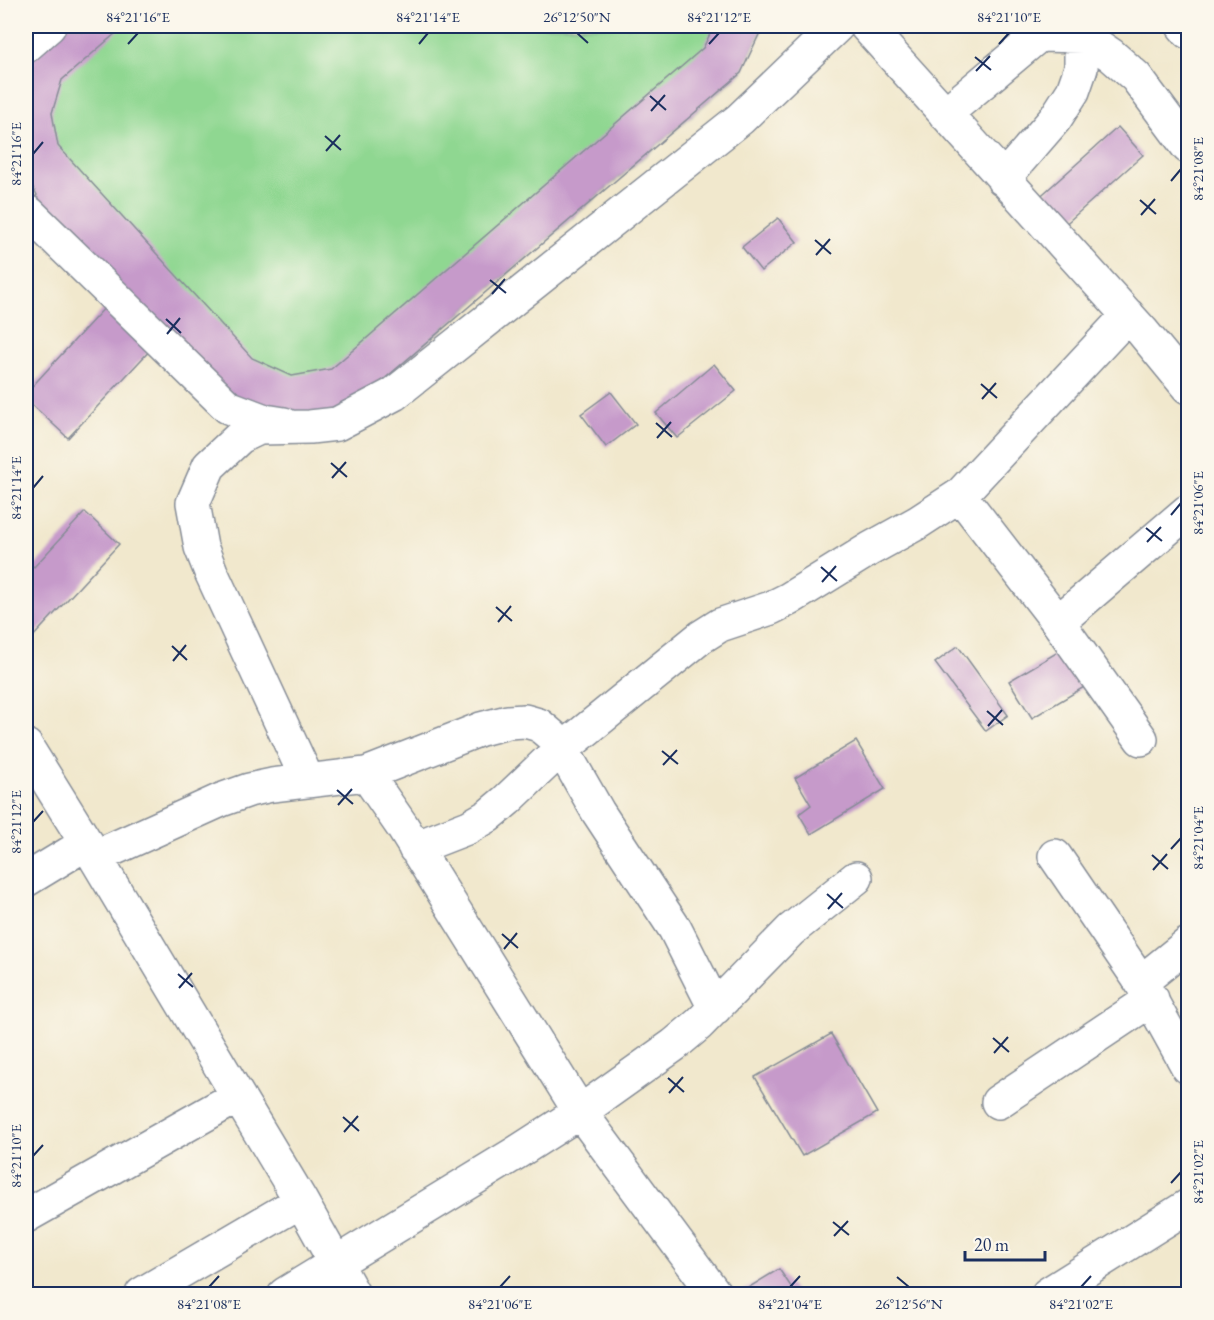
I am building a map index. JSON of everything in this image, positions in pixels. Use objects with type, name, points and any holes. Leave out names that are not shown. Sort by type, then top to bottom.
[{"type":"street","points":[[26,46],[49,26]]},
{"type":"street","points":[[308,781],[201,547],[193,503],[209,465],[240,437],[260,428],[310,428],[337,424],[394,394],[741,119],[837,26]]},
{"type":"street","points":[[866,26],[1128,315],[1188,387]]},
{"type":"street","points":[[1183,26],[1188,32]]},
{"type":"street","points":[[945,114],[1039,35],[1084,31],[1136,77],[1188,147]]},
{"type":"street","points":[[1003,179],[1055,119],[1073,91],[1081,68],[1084,31]]},
{"type":"street","points":[[27,214],[228,407],[265,422],[310,428]]},
{"type":"street","points":[[415,848],[469,827],[488,816],[562,749],[701,637],[738,617],[771,608],[789,599],[870,549],[917,524],[960,495],[1128,315]]},
{"type":"street","points":[[960,495],[1058,622],[1141,739]]},
{"type":"street","points":[[1058,622],[1188,511]]},
{"type":"street","points":[[26,880],[91,850],[249,790],[366,774],[481,729],[508,722],[525,721],[539,725],[562,749],[598,812],[675,929],[715,1008]]},
{"type":"street","points":[[26,746],[238,1096],[353,1294]]},
{"type":"street","points":[[366,774],[415,848],[580,1112],[715,1294]]},
{"type":"street","points":[[1056,856],[1146,991],[1188,1067]]},
{"type":"street","points":[[285,1294],[580,1112],[674,1045],[715,1008],[791,930],[856,878]]},
{"type":"street","points":[[998,1102],[1146,991],[1188,944]]},
{"type":"street","points":[[26,1216],[238,1096]]},
{"type":"street","points":[[142,1294],[301,1202]]},
{"type":"street","points":[[1048,1294],[1188,1206]]},
{"type":"green space","points":[[61,26],[763,26],[741,73],[347,411],[283,419],[31,201],[37,195],[26,175],[26,57]]},
{"type":"building","points":[[61,26],[124,26],[62,80],[52,113],[58,146],[252,358],[292,376],[331,369],[703,48],[714,26],[763,26],[741,73],[347,411],[283,419],[231,401],[31,201],[37,195],[26,175],[26,57]]},
{"type":"building","points":[[1118,127],[1143,155],[1060,229],[1035,201]]},
{"type":"building","points":[[778,218],[797,242],[761,271],[742,247]]},
{"type":"building","points":[[108,304],[154,346],[68,438],[26,399],[26,393]]},
{"type":"building","points":[[714,364],[736,391],[677,438],[656,413]]},
{"type":"building","points":[[611,392],[636,424],[606,447],[581,414]]},
{"type":"building","points":[[85,512],[119,544],[29,641],[26,637],[26,560],[34,567]]},
{"type":"building","points":[[958,646],[1008,715],[986,731],[935,663]]},
{"type":"building","points":[[1068,646],[1091,683],[1032,718],[1009,681]]},
{"type":"building","points":[[856,741],[885,789],[811,834],[799,814],[811,805],[795,778]]},
{"type":"building","points":[[831,1034],[877,1113],[802,1156],[755,1077]]},
{"type":"building","points":[[779,1269],[796,1294],[738,1294]]}]
